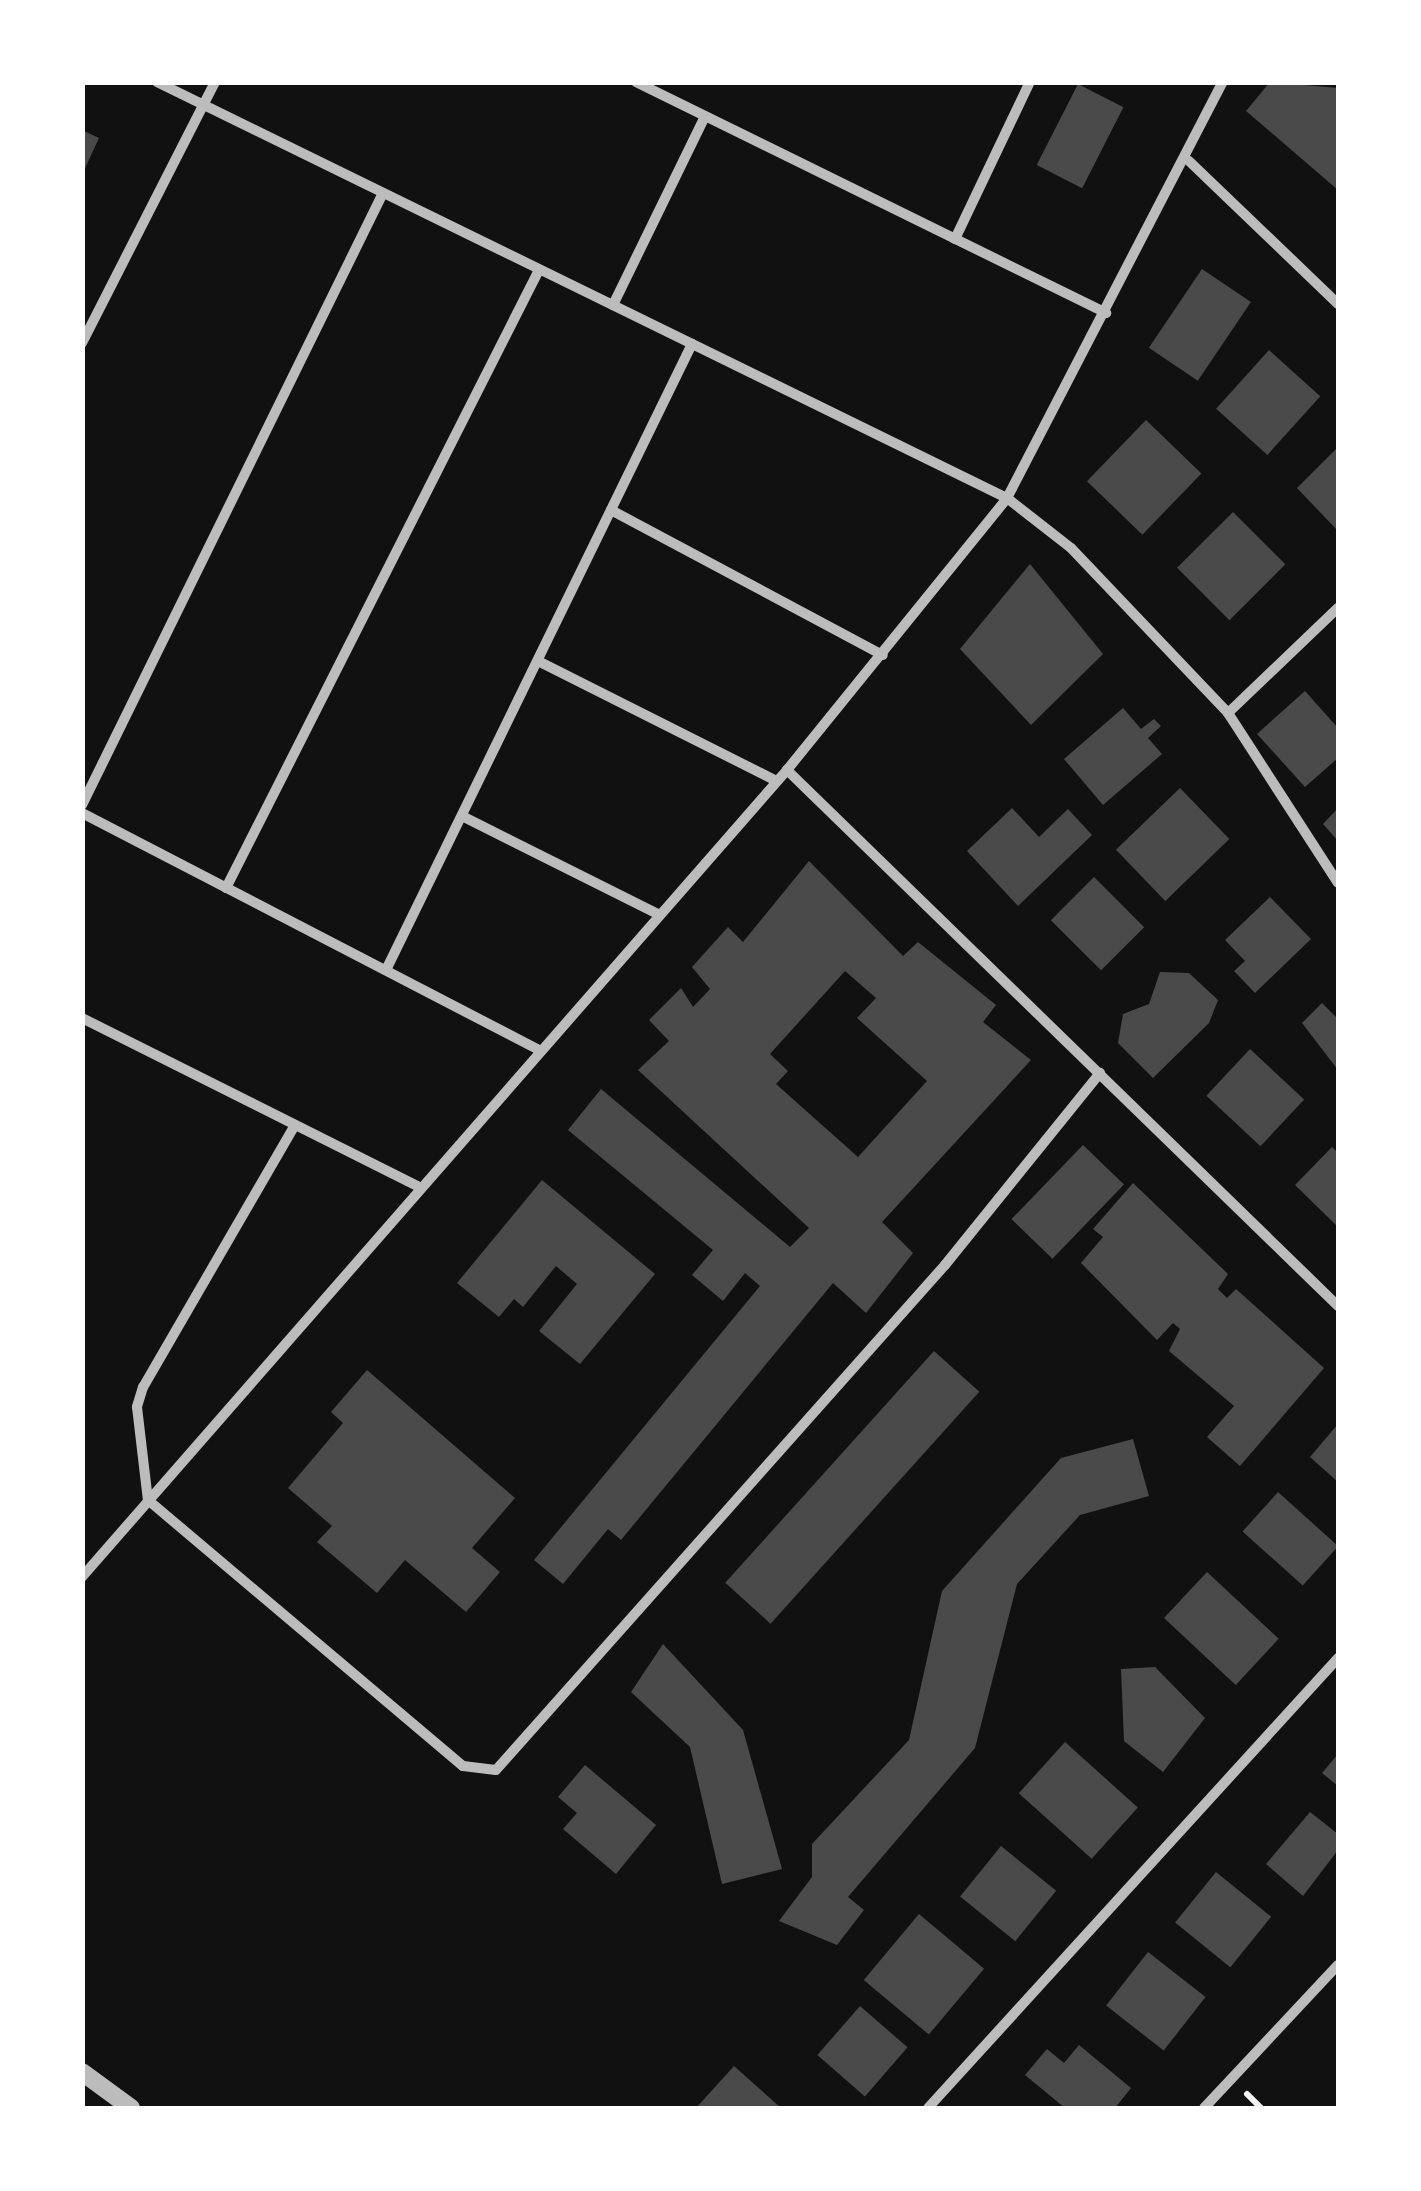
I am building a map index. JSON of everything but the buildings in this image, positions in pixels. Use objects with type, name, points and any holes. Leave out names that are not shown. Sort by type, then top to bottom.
[{"type":"street","points":[[157,82],[1007,498],[1071,548],[1228,713],[1338,883]]},
{"type":"street","points":[[82,344],[214,82]]},
{"type":"street","points":[[636,82],[1106,312]]},
{"type":"street","points":[[82,1576],[537,1049],[788,770],[1007,498],[1189,161],[1223,82]]},
{"type":"street","points":[[955,239],[1029,83]]},
{"type":"street","points":[[613,305],[705,116]]},
{"type":"street","points":[[1189,161],[1338,304]]},
{"type":"street","points":[[82,805],[383,193]]},
{"type":"street","points":[[226,888],[539,270]]},
{"type":"street","points":[[386,970],[692,344]]},
{"type":"street","points":[[611,510],[883,656]]},
{"type":"street","points":[[1228,713],[1338,608]]},
{"type":"street","points":[[538,661],[777,781]]},
{"type":"street","points":[[788,770],[1338,1306]]},
{"type":"street","points":[[82,813],[537,1049]]},
{"type":"street","points":[[462,816],[658,914]]},
{"type":"street","points":[[84,1021],[417,1186]]},
{"type":"street","points":[[295,1125],[143,1387],[148,1500],[463,1766],[496,1770],[945,1265],[1100,1072]]},
{"type":"street","points":[[928,2108],[1338,1658]]},
{"type":"street","points":[[1204,2108],[1338,1965]]},
{"type":"street","points":[[82,2072],[131,2108]]}]
